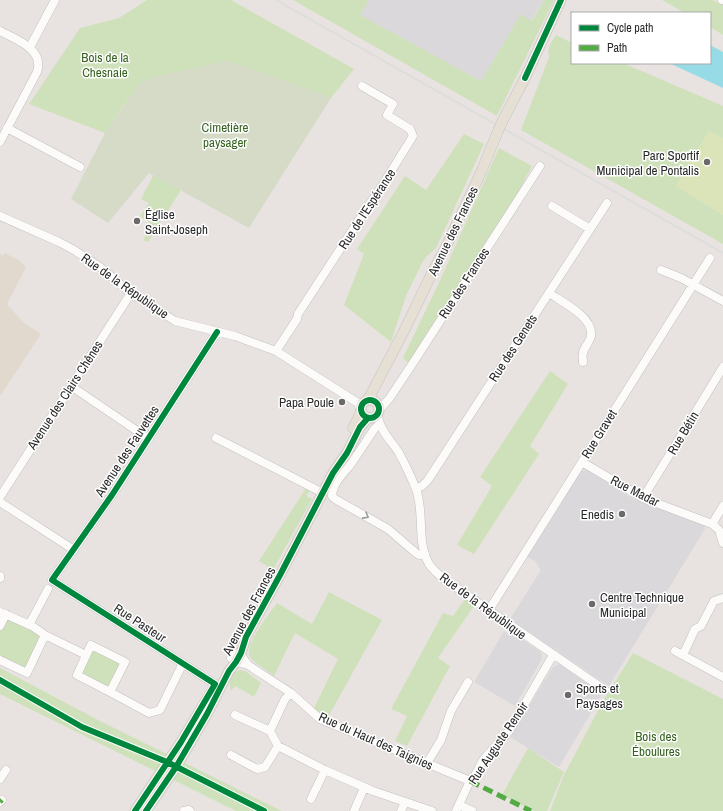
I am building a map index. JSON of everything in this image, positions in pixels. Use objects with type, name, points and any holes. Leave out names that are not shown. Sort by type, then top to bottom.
[{"type":"main road","points":[[551,22],[561,0]]},
{"type":"main road","points":[[551,22],[565,0]]},
{"type":"main road","name":"Avenue des Frances","points":[[135,811],[228,671],[280,575],[328,494],[332,474],[338,456],[370,411],[370,396],[406,329],[482,170],[503,120],[521,86],[551,22]]},
{"type":"main road","name":"Avenue des Frances","points":[[146,811],[176,767],[205,718],[219,684]]},
{"type":"street","points":[[30,47],[55,0]]},
{"type":"street","points":[[0,31],[30,47],[38,60],[38,69],[0,142]]},
{"type":"street","name":"Rue de l'Espérance","points":[[276,351],[297,319],[298,314],[413,136],[410,129],[387,115],[392,104],[362,86]]},
{"type":"street","points":[[7,128],[80,166]]},
{"type":"street","name":"Rue des Frances","points":[[370,411],[389,399],[540,166]]},
{"type":"street","name":"Rue des Genets","points":[[416,488],[422,486],[428,480],[607,203]]},
{"type":"street","points":[[552,206],[590,229]]},
{"type":"street","name":"Rue de la République","points":[[0,216],[74,250],[100,267],[131,293],[175,321],[250,341],[276,351],[370,411],[399,453],[416,488],[419,496],[423,544],[429,564],[444,579],[605,690]]},
{"type":"street","name":"Rue Gravet","points":[[489,610],[710,258]]},
{"type":"street","points":[[661,270],[693,284],[723,302]]},
{"type":"street","name":"Avenue des Clairs Chênes","points":[[0,497],[131,293]]},
{"type":"street","points":[[549,293],[580,314],[587,321],[591,329],[591,338],[583,352],[583,362]]},
{"type":"street","name":"Avenue des Fauvettes","points":[[52,580],[112,495],[217,332]]},
{"type":"street","name":"Rue Bétin","points":[[643,498],[723,367]]},
{"type":"street","points":[[72,386],[149,439]]},
{"type":"street","name":"Avenue des Frances","points":[[328,494],[333,490],[340,477],[375,428],[370,411]]},
{"type":"street","points":[[216,438],[328,494],[388,529],[419,555],[425,554]]},
{"type":"street","name":"Rue Madar","points":[[582,462],[643,498],[712,524]]},
{"type":"street","points":[[0,502],[74,550]]},
{"type":"street","points":[[723,506],[712,524],[719,530],[723,543]]},
{"type":"street","name":"Rue Pasteur","points":[[52,580],[183,663],[219,684]]},
{"type":"street","points":[[29,625],[48,589]]},
{"type":"street","points":[[683,655],[695,629],[701,626],[714,601],[723,598]]},
{"type":"street","points":[[0,626],[3,613],[86,655]]},
{"type":"street","points":[[0,660],[27,673],[45,635]]},
{"type":"street","points":[[110,692],[125,662],[91,645],[77,675],[149,713],[160,710],[183,663]]},
{"type":"street","points":[[675,651],[723,677]]},
{"type":"street","name":"Rue Auguste Renoir","points":[[458,808],[470,781],[473,779],[483,760],[509,731],[553,655]]},
{"type":"street","name":"Rue du Haut des Taignies","points":[[235,657],[291,693],[320,719],[470,781]]},
{"type":"street","points":[[427,763],[441,740],[452,711],[468,686]]},
{"type":"street","points":[[270,731],[285,700],[291,693]]},
{"type":"street","points":[[235,715],[270,731],[278,746],[325,770],[364,788],[432,811]]},
{"type":"street","points":[[231,755],[257,768],[265,767],[278,746]]},
{"type":"street","points":[[0,779],[6,770]]},
{"type":"street","points":[[311,799],[325,770]]},
{"type":"street","points":[[354,811],[364,788]]},
{"type":"street","points":[[401,811],[405,802]]},
{"type":"street","points":[[458,808],[472,811]]},
{"type":"street","points":[[184,811],[190,811]]},
{"type":"shaded area","points":[[369,0],[544,0],[531,21],[521,15],[481,81],[359,15]]},
{"type":"shaded area","points":[[0,253],[3,256],[5,253],[17,259],[26,267],[7,304],[24,323],[41,334],[0,396]]},
{"type":"shaded area","points":[[587,470],[633,499],[704,525],[705,529],[609,686],[510,619],[541,570],[535,561],[527,557],[581,471]]},
{"type":"shaded area","points":[[504,631],[508,634],[510,631],[541,652],[542,659],[515,706],[474,682]]},
{"type":"shaded area","points":[[559,664],[602,694],[559,767],[510,737],[553,667]]},
{"type":"green space","name":"Bois de la Chesnaie","points":[[147,0],[231,0],[354,69],[331,98],[227,61],[129,98],[105,133],[29,104],[80,28],[119,18]]},
{"type":"green space","points":[[293,0],[369,0],[360,15],[481,81],[521,14],[532,21],[544,0],[554,0],[497,116]]},
{"type":"green space","points":[[662,0],[713,0],[723,5],[723,35],[711,28],[711,12],[683,12]]},
{"type":"green space","points":[[556,35],[571,42],[571,64],[625,64],[723,106],[723,138],[709,131],[676,186],[723,215],[723,244],[521,130],[549,57],[550,45]]},
{"type":"green space","name":"Cimetière paysager","points":[[227,61],[331,98],[249,228],[149,173],[108,223],[71,199],[105,133],[140,83],[152,77]]},
{"type":"green space","name":"Parc Sportif Municipal de Pontalis","points":[[709,131],[723,138],[723,215],[676,186]]},
{"type":"green space","points":[[464,134],[484,144],[436,248],[422,263],[406,296],[391,342],[344,305],[364,254],[357,249],[405,176],[426,190]]},
{"type":"green space","points":[[499,148],[532,166],[515,198],[409,364],[403,358],[442,276]]},
{"type":"green space","points":[[154,174],[181,190],[148,242],[143,240],[153,225],[140,216],[149,203],[141,199]]},
{"type":"green space","points":[[550,371],[568,384],[530,446],[539,454],[474,554],[457,545],[492,486],[480,477]]},
{"type":"green space","points":[[306,488],[310,490],[306,496],[312,499],[273,570],[259,561]]},
{"type":"green space","points":[[329,592],[382,620],[327,719],[313,710],[338,659],[295,633],[274,676],[251,659],[249,652],[250,645],[258,630],[277,603],[312,624]]},
{"type":"green space","points":[[465,599],[474,606],[438,658],[450,666],[407,746],[395,741],[407,716],[391,709],[443,613],[453,616]]},
{"type":"green space","points":[[6,614],[45,635],[27,673],[0,660],[0,626]]},
{"type":"green space","points":[[91,645],[125,662],[110,692],[77,675]]},
{"type":"green space","name":"Bois des Éboulures","points":[[633,653],[723,699],[723,811],[550,811],[564,775],[603,701]]},
{"type":"green space","points":[[0,668],[98,720],[282,811],[236,811],[0,694]]},
{"type":"green space","points":[[240,670],[245,671],[261,683],[254,697],[235,686],[231,691],[230,682],[233,673]]},
{"type":"green space","points":[[528,748],[564,772],[547,811],[534,811],[502,795]]},
{"type":"water","points":[[711,46],[723,52],[723,88],[671,64],[711,64]]},
{"type":"railway","points":[[276,0],[723,253]]},
{"type":"marked path","points":[[470,781],[531,811]]},
{"type":"cycle path","points":[[525,78],[561,0]]},
{"type":"cycle path","points":[[135,811],[181,742],[215,684],[52,580],[112,495],[217,332]]},
{"type":"cycle path","points":[[370,400],[376,403],[379,409],[376,415],[370,418],[364,415],[361,409],[364,403],[370,400]]},
{"type":"cycle path","points":[[146,811],[176,767],[207,714],[229,671],[241,653],[246,637],[333,473],[347,453],[360,427],[368,418]]},
{"type":"cycle path","points":[[0,680],[82,727],[167,762],[264,811]]},
{"type":"place","name":"Parc Sportif Municipal de Pontalis","points":[[707,162]]},
{"type":"place","name":"Église Saint-Joseph","points":[[137,221]]},
{"type":"place","name":"Papa Poule","points":[[342,402]]},
{"type":"place","name":"Enedis","points":[[622,514]]},
{"type":"place","name":"Centre Technique Municipal","points":[[592,604]]},
{"type":"place","name":"Sports et Paysages","points":[[568,695]]}]
